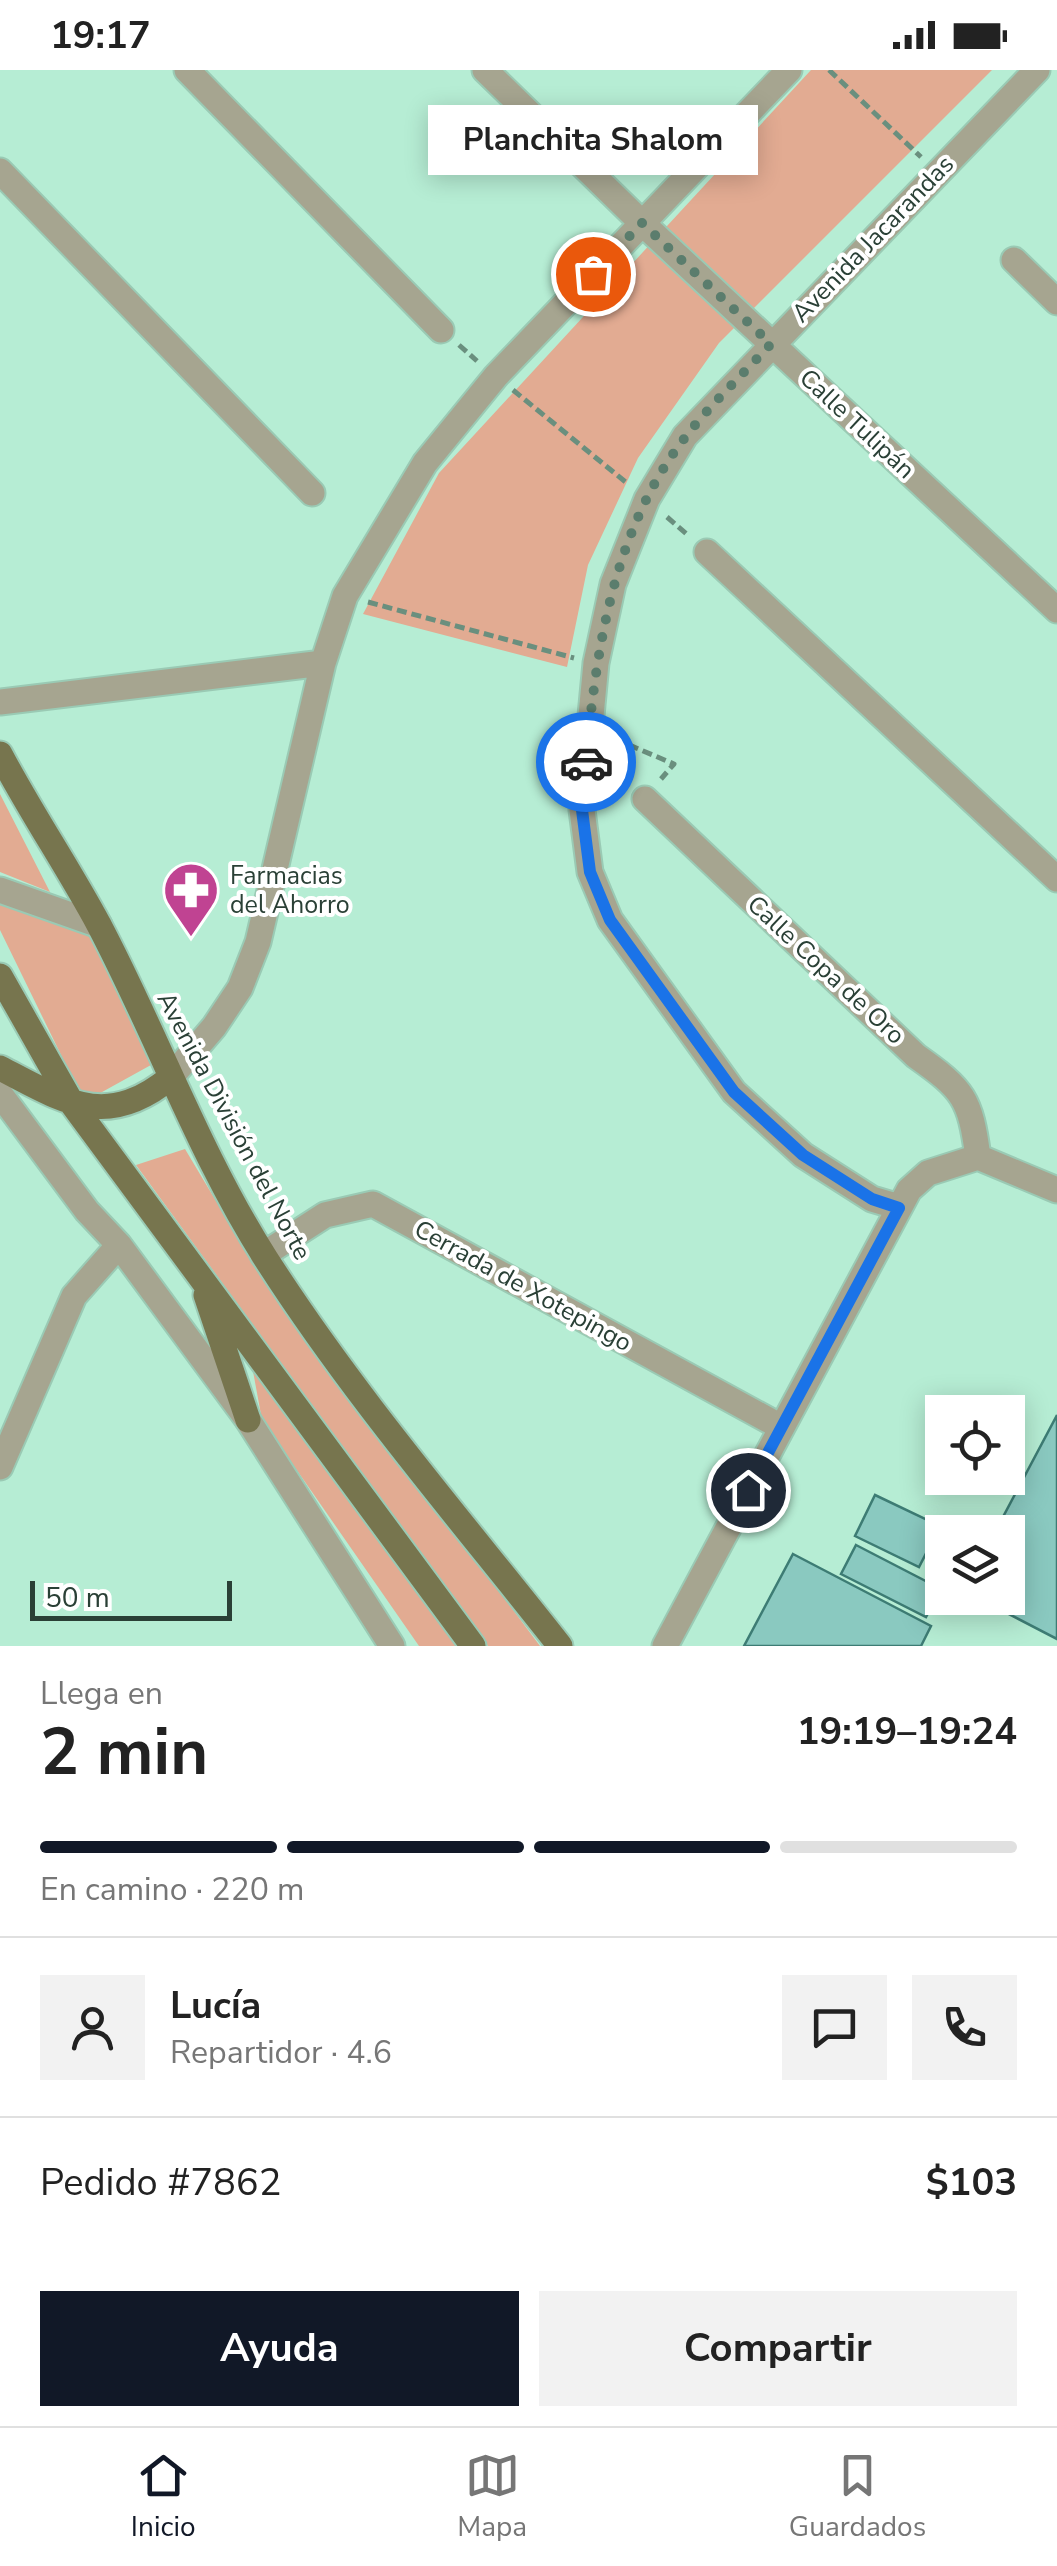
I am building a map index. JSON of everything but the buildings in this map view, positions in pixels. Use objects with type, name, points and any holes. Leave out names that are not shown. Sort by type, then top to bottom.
[{"type":"main road","name":"Avenida División del Norte","points":[[0,754],[99,925],[171,1078],[263,1255],[320,1340],[560,1646]]},
{"type":"main road","points":[[0,976],[73,1105],[472,1646]]},
{"type":"main road","points":[[0,1068],[73,1105],[134,1102],[171,1078]]},
{"type":"main road","points":[[198,1271],[248,1420]]},
{"type":"street","points":[[187,70],[441,330]]},
{"type":"street","name":"Calle Tulipán","points":[[485,70],[642,223],[1057,610]]},
{"type":"street","points":[[171,1078],[214,1027],[240,988],[258,942],[323,664],[346,596],[425,462],[496,376],[789,70]]},
{"type":"street","name":"Avenida Jacarandas","points":[[899,1208],[872,1199],[803,1155],[734,1092],[610,920],[590,872],[582,810],[596,664],[612,584],[647,499],[686,436],[1037,70]]},
{"type":"street","points":[[0,172],[312,493]]},
{"type":"street","points":[[1014,260],[1057,302]]},
{"type":"street","points":[[708,552],[1057,879]]},
{"type":"street","points":[[0,702],[323,664]]},
{"type":"street","name":"Calle Copa de Oro","points":[[645,799],[916,1056],[949,1079],[967,1101],[978,1157]]},
{"type":"street","points":[[0,890],[99,925]]},
{"type":"street","points":[[0,1094],[87,1211],[119,1245],[248,1420],[387,1645]]},
{"type":"street","points":[[665,1646],[909,1190],[928,1173],[978,1157],[1057,1190]]},
{"type":"street","name":"Cerrada de Xotepingo","points":[[263,1255],[325,1216],[372,1204],[781,1427]]},
{"type":"street","points":[[0,1467],[74,1296],[119,1245]]},
{"type":"path","points":[[829,70],[938,173]]},
{"type":"path","points":[[441,330],[708,552]]},
{"type":"path","points":[[346,596],[596,664]]},
{"type":"path","points":[[589,729],[674,764],[645,799]]},
{"type":"shaded area","points":[[811,70],[992,70],[719,343],[638,458],[588,565],[567,667],[363,614],[439,473]]},
{"type":"shaded area","points":[[0,794],[50,892],[0,872]]},
{"type":"shaded area","points":[[0,895],[96,930],[160,1060],[84,1102],[0,930]]},
{"type":"shaded area","points":[[185,1149],[253,1263],[540,1646],[488,1646],[136,1165]]},
{"type":"shaded area","points":[[250,1355],[460,1646],[419,1646],[262,1420]]},
{"type":"way so far","points":[[586,762],[596,664],[612,584],[647,499],[686,436],[771,344],[642,223],[593,274]]},
{"type":"place","name":"Planchita Shalom","points":[[593,274]]},
{"type":"place","name":"Farmacias del Ahorro","points":[[191,939]]},
{"type":"route","points":[[586,762],[582,810],[590,872],[610,920],[734,1092],[803,1155],[872,1199],[899,1208],[748,1490]]}]
